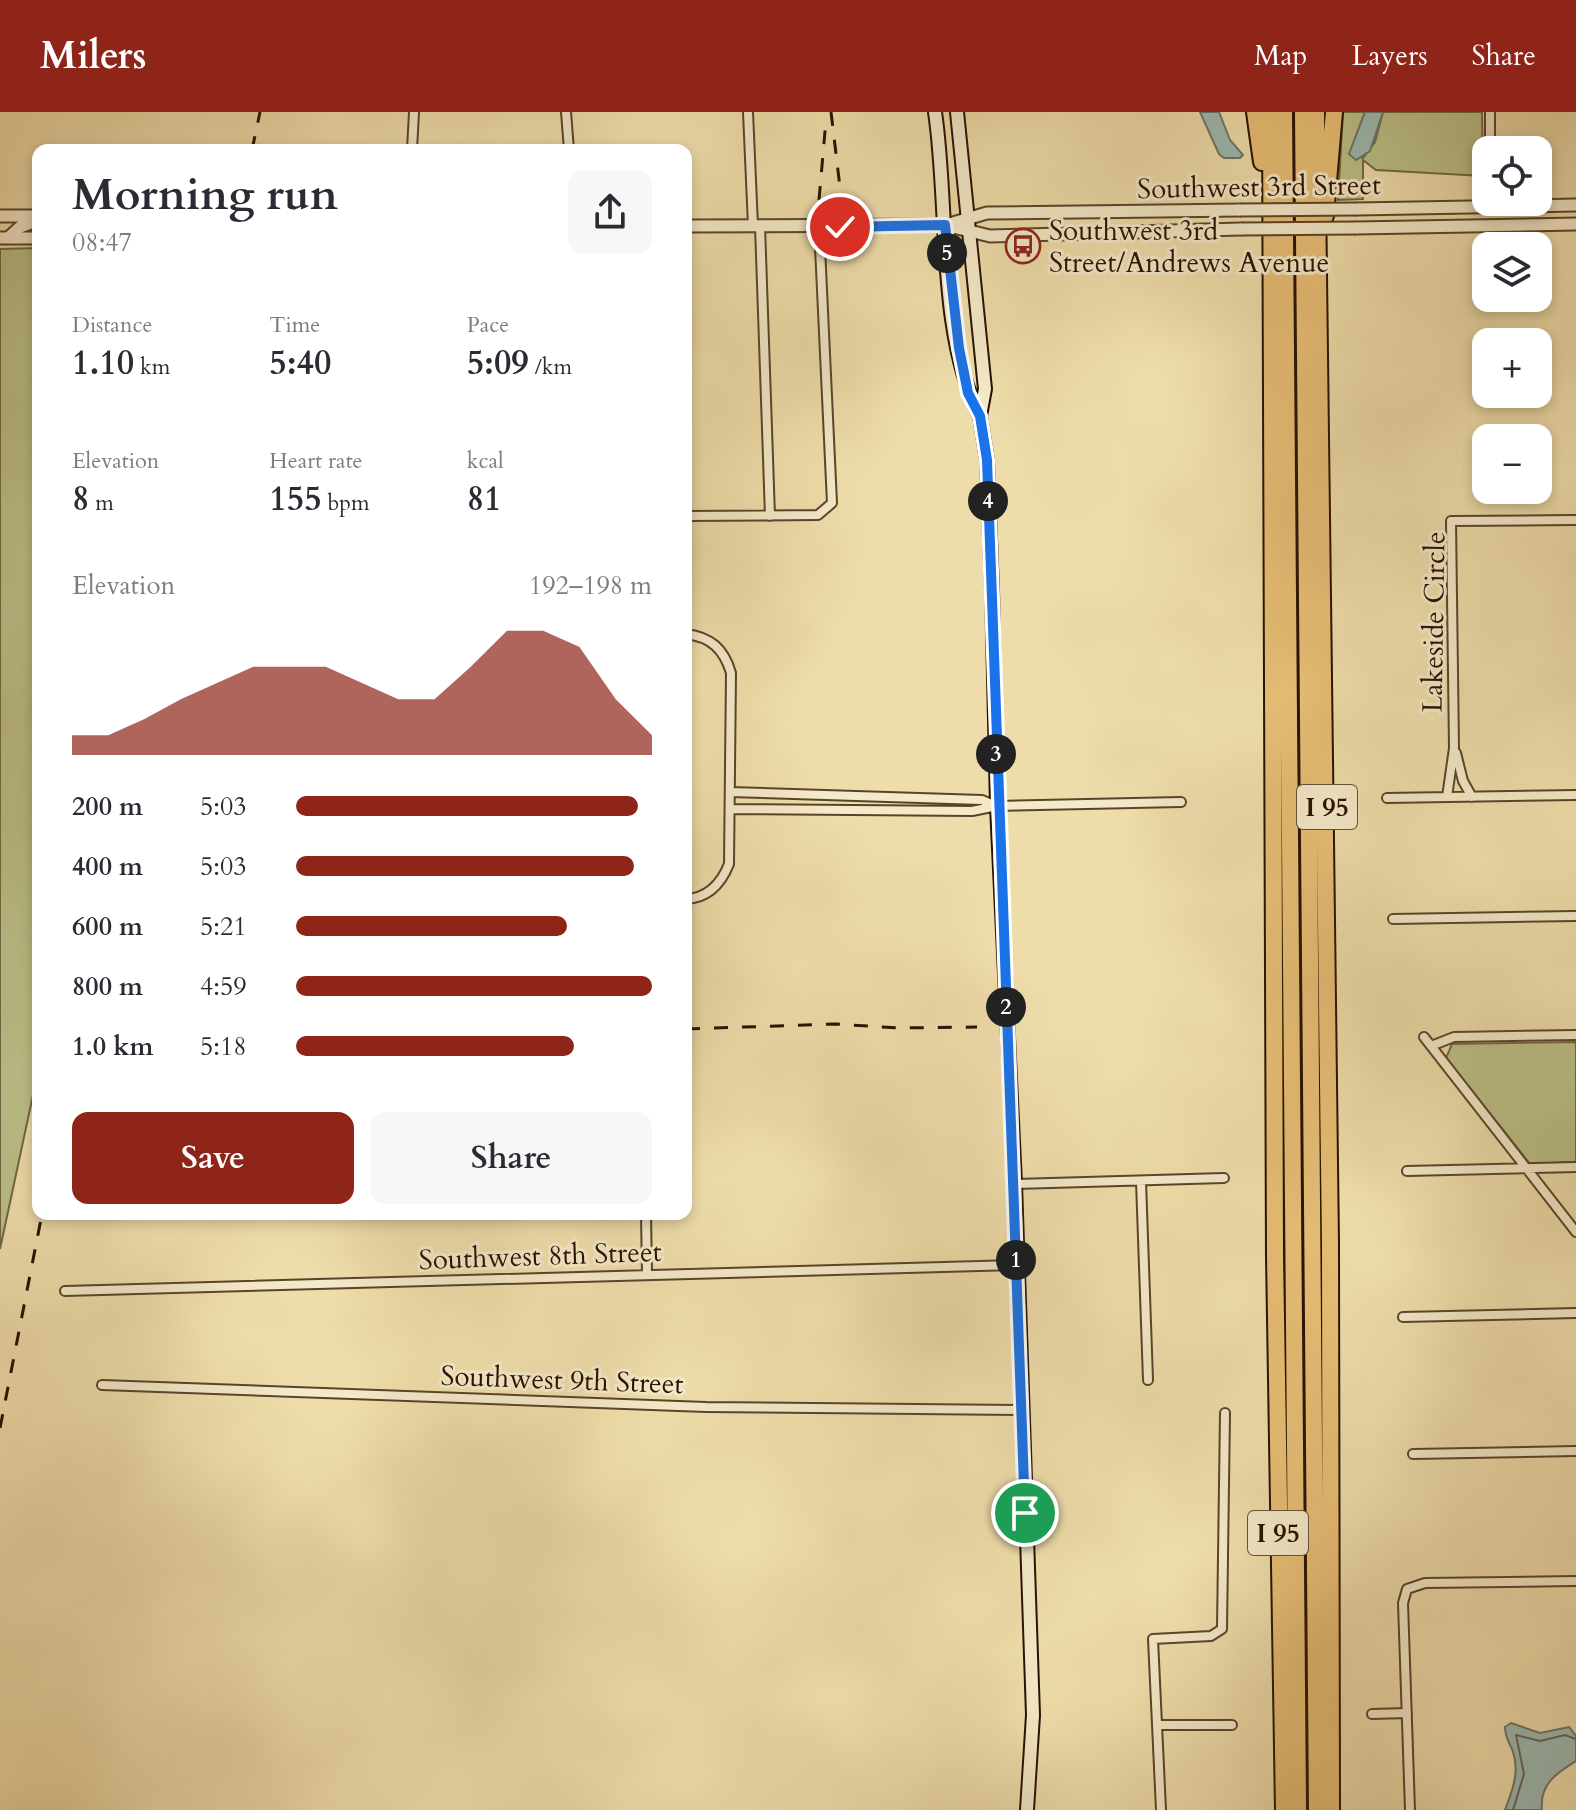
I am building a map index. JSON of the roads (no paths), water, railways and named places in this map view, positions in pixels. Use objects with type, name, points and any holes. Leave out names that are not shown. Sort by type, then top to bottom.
[{"type":"highway","points":[[1255,112],[1272,267]]},
{"type":"highway","name":"I 95","points":[[1271,112],[1273,947],[1277,1466],[1284,1810]]},
{"type":"highway","points":[[1284,112],[1298,1810]]},
{"type":"highway","points":[[1303,112],[1317,1810]]},
{"type":"highway","name":"I 95","points":[[1316,112],[1330,1244],[1331,1810]]},
{"type":"highway","points":[[1318,257],[1329,193],[1334,112]]},
{"type":"highway","points":[[1273,947],[1290,815]]},
{"type":"highway","points":[[1311,1130],[1330,1244]]},
{"type":"main road","points":[[935,112],[945,225],[965,378],[980,416]]},
{"type":"main road","points":[[957,112],[985,389],[980,416],[989,517],[997,806],[1015,1184],[1033,1715],[1027,1810]]},
{"type":"street","points":[[412,144],[414,112]]},
{"type":"street","points":[[566,112],[569,144]]},
{"type":"street","points":[[748,112],[770,516]]},
{"type":"street","points":[[1490,112],[1490,136]]},
{"type":"street","name":"Southwest 3rd Street","points":[[968,225],[987,213],[1576,205]]},
{"type":"street","points":[[0,216],[32,218]]},
{"type":"street","points":[[4,238],[32,221]]},
{"type":"street","name":"Southwest 3rd Street","points":[[692,226],[968,225],[990,236],[1576,224]]},
{"type":"street","points":[[692,516],[818,515],[827,512],[832,503],[819,226]]},
{"type":"street","points":[[4,238],[32,238]]},
{"type":"street","name":"Lakeside Circle","points":[[1447,797],[1454,748],[1451,521],[1576,520]]},
{"type":"street","points":[[692,634],[718,647],[731,673],[729,864],[716,887],[706,894],[692,898]]},
{"type":"street","name":"Lakeside Circle","points":[[1454,748],[1463,781],[1472,797]]},
{"type":"street","points":[[730,792],[982,800],[997,806]]},
{"type":"street","points":[[1387,798],[1576,795]]},
{"type":"street","points":[[730,809],[972,811],[997,806],[1181,802]]},
{"type":"street","points":[[1393,919],[1576,916]]},
{"type":"street","points":[[1431,1046],[1454,1037],[1576,1035]]},
{"type":"street","points":[[1424,1037],[1576,1232]]},
{"type":"street","points":[[1407,1171],[1576,1167]]},
{"type":"street","points":[[1015,1184],[1224,1178]]},
{"type":"street","points":[[1141,1181],[1148,1380]]},
{"type":"street","points":[[646,1220],[647,1274]]},
{"type":"street","name":"Southwest 8th Street","points":[[65,1291],[1016,1265]]},
{"type":"street","points":[[1403,1317],[1576,1313]]},
{"type":"street","name":"Southwest 9th Street","points":[[102,1385],[706,1407],[1021,1410]]},
{"type":"street","points":[[1161,1810],[1153,1639],[1211,1636],[1222,1629],[1225,1413]]},
{"type":"street","points":[[1413,1454],[1576,1451]]},
{"type":"street","points":[[1410,1810],[1403,1603],[1407,1589],[1425,1583],[1576,1581]]},
{"type":"street","points":[[1372,1714],[1407,1713]]},
{"type":"street","points":[[1157,1725],[1232,1725]]},
{"type":"water","points":[[1200,112],[1219,112],[1230,140],[1243,155],[1240,158],[1224,158],[1219,154]]},
{"type":"water","points":[[1365,112],[1383,112],[1370,151],[1356,160],[1349,154]]},
{"type":"water","points":[[1511,1723],[1540,1733],[1569,1727],[1576,1736],[1576,1761],[1546,1786],[1542,1810],[1505,1810],[1515,1775],[1515,1760],[1505,1731]]},
{"type":"railway","points":[[253,144],[260,112]]},
{"type":"railway","points":[[831,112],[842,204]]},
{"type":"railway","points":[[819,200],[826,120]]},
{"type":"railway","points":[[692,1029],[835,1024],[899,1028],[977,1027]]},
{"type":"railway","points":[[0,1428],[41,1220]]},
{"type":"place","name":"Southwest 3rd Street/Andrews Avenue","points":[[1023,246]]}]
